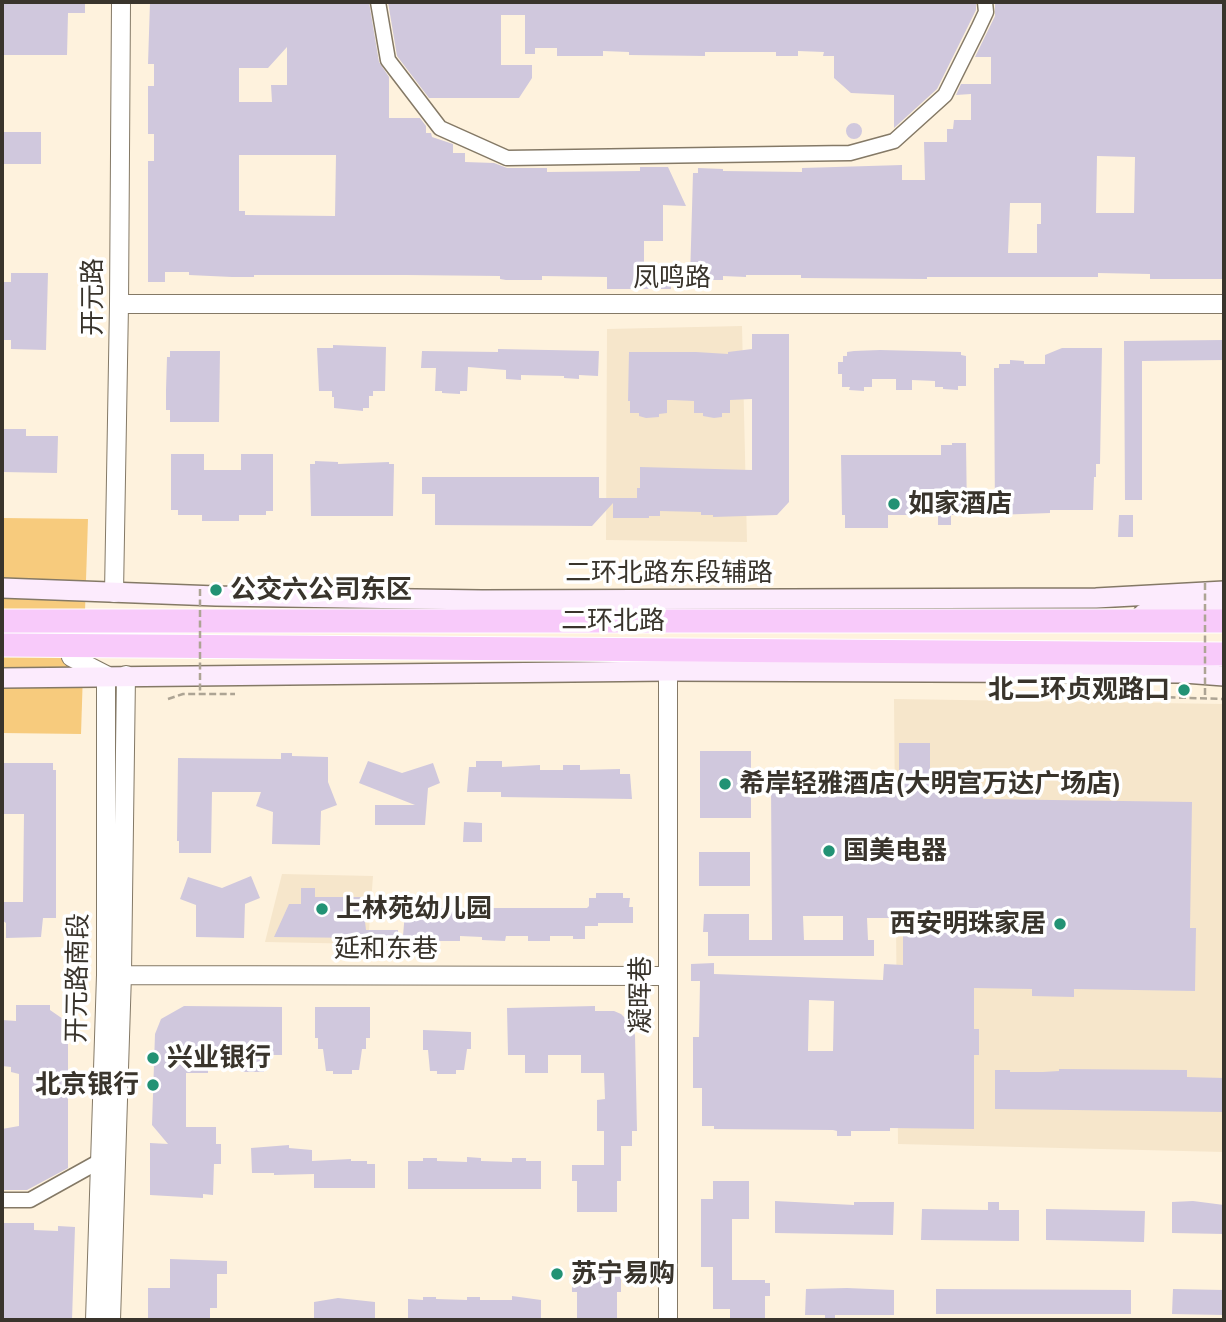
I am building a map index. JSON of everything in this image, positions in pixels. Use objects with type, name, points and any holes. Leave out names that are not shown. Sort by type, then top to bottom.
[{"type":"highway","name":"二环北路","points":[[2,621],[1224,621]]},
{"type":"highway","points":[[2,658],[71,657],[139,644]]},
{"type":"highway","name":"二环北路","points":[[2,645],[1224,654]]},
{"type":"main road","name":"二环北路东段辅路","points":[[2,588],[114,593],[482,600],[1096,598],[1224,591]]},
{"type":"main road","points":[[1110,620],[1224,600]]},
{"type":"main road","points":[[2,678],[668,671],[1184,673],[1224,676]]},
{"type":"street","name":"开元路","points":[[114,593],[121,2]]},
{"type":"street","points":[[379,2],[388,60],[440,128],[507,158],[850,153],[894,141],[945,95],[986,12],[985,2]]},
{"type":"street","name":"凤鸣路","points":[[119,304],[1224,304]]},
{"type":"street","points":[[71,657],[106,675]]},
{"type":"street","name":"凝晖巷","points":[[668,671],[668,1320]]},
{"type":"street","name":"开元路南段","points":[[95,1320],[100,1161],[114,974],[106,675]]},
{"type":"street","name":"开元路南段","points":[[111,1320],[114,974],[126,675]]},
{"type":"street","name":"延和东巷","points":[[114,974],[667,976]]},
{"type":"street","points":[[2,1200],[30,1200],[100,1161]]},
{"type":"path","points":[[1205,583],[1205,698]]},
{"type":"path","points":[[200,589],[200,694]]},
{"type":"path","points":[[168,699],[183,694],[235,694]]},
{"type":"path","points":[[1158,697],[1224,699]]},
{"type":"shaded area","points":[[742,326],[747,542],[606,540],[607,329]]},
{"type":"shaded area","points":[[2,518],[88,519],[81,734],[2,733]]},
{"type":"shaded area","name":"西安明珠家居","points":[[894,699],[1224,704],[1224,1152],[898,1144]]},
{"type":"shaded area","name":"上林苑幼儿园","points":[[282,874],[373,876],[368,944],[265,942]]},
{"type":"building","points":[[2,2],[85,2],[85,13],[68,13],[67,55],[2,55]]},
{"type":"building","points":[[150,2],[369,2],[379,62],[389,77],[389,118],[420,118],[426,126],[426,133],[453,144],[453,153],[465,153],[465,162],[494,163],[507,168],[547,168],[547,172],[640,171],[640,167],[668,167],[686,206],[663,205],[663,241],[644,241],[644,271],[671,271],[671,289],[607,289],[607,277],[542,276],[542,280],[506,280],[500,279],[500,276],[232,277],[165,272],[165,282],[148,282],[148,161],[154,161],[154,134],[148,134],[148,86],[154,86],[154,64],[148,64]],"holes":[[[287,47],[287,85],[271,85],[272,102],[239,102],[239,68],[268,68]],[[239,155],[336,155],[335,216],[245,215],[245,211],[239,211]]]},
{"type":"building","points":[[388,2],[976,2],[976,10],[937,89],[894,128],[894,95],[851,93],[834,78],[834,56],[823,56],[824,52],[798,51],[798,56],[776,56],[776,52],[705,52],[705,56],[629,55],[629,52],[603,51],[603,56],[557,56],[557,48],[535,48],[535,54],[525,54],[525,15],[501,15],[501,65],[532,65],[532,78],[519,98],[429,98],[397,56]]},
{"type":"building","points":[[995,2],[1223,2],[1224,279],[1150,279],[1150,274],[1098,273],[1098,277],[927,279],[746,275],[723,276],[723,280],[690,280],[693,173],[698,173],[698,168],[802,172],[802,168],[902,165],[902,180],[925,180],[924,142],[947,142],[947,129],[953,129],[954,120],[971,120],[971,94],[956,95],[961,84],[991,84],[991,57],[975,57],[995,16]],"holes":[[[1097,156],[1135,157],[1134,213],[1096,213]],[[1010,203],[1041,203],[1041,224],[1037,224],[1037,253],[1008,253]]]},
{"type":"building","points":[[854,123],[862,131],[854,139],[846,131]]},
{"type":"building","points":[[2,132],[41,132],[41,164],[2,164]]},
{"type":"building","points":[[11,273],[48,273],[46,350],[11,349],[11,340],[2,340],[2,282],[11,282]]},
{"type":"building","points":[[752,334],[789,334],[789,502],[777,515],[713,517],[701,515],[701,512],[660,511],[660,516],[649,518],[613,518],[613,503],[592,526],[435,525],[435,494],[422,494],[422,477],[599,477],[599,498],[637,498],[640,467],[752,470],[752,399],[730,400],[730,413],[722,413],[722,417],[714,418],[703,416],[703,413],[694,413],[694,401],[667,400],[667,413],[646,418],[639,416],[639,413],[630,413],[628,401],[629,352],[728,354],[752,349]]},
{"type":"building","points":[[1224,340],[1224,360],[1142,361],[1142,500],[1125,500],[1124,341]]},
{"type":"building","points":[[333,345],[386,347],[385,391],[373,391],[373,396],[369,396],[369,408],[363,408],[363,411],[334,408],[332,391],[319,391],[317,348],[333,348]]},
{"type":"building","points":[[1062,348],[1102,348],[1100,464],[1096,464],[1094,477],[1093,510],[1050,510],[1050,513],[995,515],[994,368],[999,368],[999,364],[1010,364],[1010,360],[1024,361],[1024,364],[1045,364],[1045,355]]},
{"type":"building","points":[[498,349],[599,351],[598,376],[579,375],[579,379],[521,375],[521,380],[506,379],[506,370],[468,367],[467,391],[460,391],[460,394],[435,391],[436,368],[421,368],[422,351],[498,352]]},
{"type":"building","points":[[170,351],[220,351],[219,422],[170,422],[170,410],[166,410],[166,390],[167,357],[170,357]]},
{"type":"building","points":[[847,352],[961,352],[961,355],[966,356],[966,386],[958,386],[958,390],[943,389],[935,387],[935,381],[912,380],[912,390],[896,390],[896,379],[872,379],[872,387],[864,387],[864,391],[842,387],[838,362],[843,362],[843,356],[847,356]]},
{"type":"building","points":[[2,429],[26,429],[26,436],[58,436],[57,473],[2,472]]},
{"type":"building","points":[[966,443],[967,515],[951,515],[951,525],[938,525],[938,515],[888,515],[888,528],[845,528],[845,515],[842,515],[841,455],[941,455],[941,445]]},
{"type":"building","points":[[171,454],[204,454],[204,470],[241,470],[241,454],[273,454],[273,511],[266,511],[266,515],[239,515],[239,521],[202,521],[202,515],[178,515],[178,510],[171,510]]},
{"type":"building","points":[[315,461],[338,464],[394,464],[393,516],[311,516],[310,464],[315,464]]},
{"type":"building","points":[[1119,515],[1133,515],[1133,537],[1118,537]]},
{"type":"building","points":[[899,743],[930,743],[930,781],[968,782],[968,791],[983,791],[983,799],[1192,802],[1190,928],[1196,928],[1195,991],[1074,989],[1074,997],[1032,996],[1032,989],[974,988],[974,1029],[979,1029],[979,1055],[974,1055],[974,1129],[890,1128],[890,1131],[851,1131],[851,1136],[837,1136],[837,1131],[833,1130],[714,1129],[714,1126],[702,1126],[702,1088],[693,1088],[693,1037],[699,1037],[700,981],[691,981],[691,964],[714,963],[714,974],[883,980],[884,964],[903,965],[903,918],[867,918],[868,940],[874,940],[874,956],[708,956],[708,932],[703,932],[704,914],[749,914],[749,940],[772,940],[771,784],[804,783],[804,787],[899,782]],"holes":[[[803,916],[843,916],[843,940],[804,940]],[[809,1000],[834,1001],[833,1051],[808,1051]]]},
{"type":"building","name":"希岸轻雅酒店(大明宫万达广场店)","points":[[700,751],[751,751],[751,818],[700,818]]},
{"type":"building","points":[[281,753],[328,757],[328,782],[337,805],[321,811],[320,845],[272,844],[273,812],[256,806],[261,792],[212,792],[211,853],[179,853],[178,758],[281,759]]},
{"type":"building","points":[[368,761],[402,773],[433,763],[440,783],[428,788],[425,825],[375,825],[375,805],[415,805],[359,783]]},
{"type":"building","points":[[476,761],[502,761],[502,767],[540,765],[540,770],[563,770],[563,765],[580,765],[580,770],[620,769],[620,774],[630,774],[632,799],[501,797],[501,792],[467,792],[469,767],[476,767]]},
{"type":"building","points":[[2,763],[53,763],[53,770],[56,770],[56,918],[43,918],[41,937],[6,938],[2,902],[23,902],[24,814],[2,814]]},
{"type":"building","points":[[464,822],[482,823],[482,842],[463,842]]},
{"type":"building","points":[[699,852],[750,852],[750,886],[699,886]]},
{"type":"building","points":[[251,876],[260,898],[245,904],[244,938],[196,937],[196,905],[180,899],[188,877],[222,888]]},
{"type":"building","points":[[301,888],[315,888],[315,897],[362,897],[366,930],[398,930],[398,946],[364,946],[364,938],[274,937],[289,904],[301,904]]},
{"type":"building","points":[[596,893],[623,893],[623,898],[630,898],[633,923],[598,923],[598,926],[585,926],[585,939],[550,936],[550,941],[528,941],[528,936],[506,936],[505,941],[460,936],[460,941],[437,941],[437,936],[403,936],[405,912],[412,912],[412,908],[587,908],[589,898],[596,898]]},
{"type":"building","points":[[16,1005],[50,1005],[50,1010],[63,1019],[68,1019],[68,1168],[27,1190],[2,1190],[2,1129],[19,1126],[19,1074],[11,1072],[11,1067],[2,1066],[2,1020],[16,1021]]},
{"type":"building","points":[[184,1006],[282,1007],[282,1055],[265,1055],[264,1072],[242,1072],[242,1055],[208,1055],[208,1073],[186,1073],[186,1127],[216,1127],[216,1144],[221,1144],[221,1164],[214,1164],[213,1195],[203,1194],[203,1198],[150,1195],[150,1143],[168,1144],[152,1125],[155,1034],[161,1019]]},
{"type":"building","points":[[595,1006],[595,1011],[614,1011],[621,1014],[629,1022],[635,1035],[637,1131],[632,1131],[632,1146],[621,1146],[621,1181],[617,1181],[617,1212],[577,1212],[577,1181],[572,1181],[572,1165],[604,1165],[604,1131],[597,1131],[597,1100],[605,1099],[604,1073],[581,1073],[581,1055],[548,1055],[548,1073],[525,1073],[525,1055],[508,1055],[507,1008]]},
{"type":"building","points":[[315,1007],[370,1007],[370,1038],[366,1038],[366,1049],[362,1049],[359,1070],[352,1070],[352,1074],[333,1074],[333,1071],[326,1071],[323,1049],[318,1049],[318,1038],[315,1038]]},
{"type":"building","points":[[423,1030],[471,1032],[471,1049],[467,1049],[464,1070],[456,1070],[456,1074],[437,1074],[437,1071],[430,1071],[428,1050],[423,1050]]},
{"type":"building","points":[[1059,1069],[1187,1070],[1187,1077],[1224,1078],[1224,1112],[995,1109],[995,1070],[1043,1072]]},
{"type":"building","points":[[289,1145],[289,1148],[312,1150],[312,1161],[351,1159],[375,1164],[375,1188],[314,1188],[314,1174],[252,1173],[251,1148]]},
{"type":"building","points":[[467,1157],[481,1158],[481,1161],[512,1162],[512,1158],[526,1158],[526,1161],[541,1161],[541,1189],[408,1189],[408,1161],[437,1158],[437,1161],[467,1162]]},
{"type":"building","points":[[713,1181],[749,1181],[749,1219],[732,1219],[732,1280],[765,1280],[765,1283],[770,1283],[770,1296],[765,1296],[765,1319],[730,1319],[730,1309],[713,1309],[713,1267],[701,1267],[701,1199],[713,1199]]},
{"type":"building","points":[[775,1201],[854,1205],[854,1202],[894,1202],[893,1235],[775,1233]]},
{"type":"building","points":[[1193,1201],[1224,1205],[1224,1234],[1172,1233],[1172,1202]]},
{"type":"building","points":[[988,1202],[999,1202],[999,1210],[1019,1210],[1019,1241],[921,1240],[922,1209],[988,1210]]},
{"type":"building","points":[[1046,1209],[1145,1211],[1144,1242],[1046,1240]]},
{"type":"building","points":[[2,1223],[34,1223],[34,1230],[58,1231],[58,1226],[75,1227],[72,1320],[2,1320]]},
{"type":"building","points":[[170,1259],[227,1261],[227,1274],[217,1274],[217,1308],[210,1308],[210,1320],[148,1320],[148,1288],[170,1288]]},
{"type":"building","points":[[572,1275],[621,1275],[621,1292],[617,1292],[617,1320],[577,1320],[577,1292],[572,1292]]},
{"type":"building","points":[[806,1289],[894,1290],[894,1315],[835,1315],[835,1320],[825,1320],[825,1315],[805,1315]]},
{"type":"building","points":[[936,1289],[1131,1290],[1131,1314],[936,1314]]},
{"type":"building","points":[[1173,1289],[1224,1290],[1224,1315],[1172,1314]]},
{"type":"building","points":[[512,1296],[541,1300],[541,1320],[408,1320],[408,1299],[436,1297],[467,1300],[467,1297],[480,1297],[480,1300],[512,1300]]},
{"type":"building","points":[[338,1298],[375,1302],[375,1320],[314,1320],[314,1302]]},
{"type":"place","name":"如家酒店","points":[[894,504]]},
{"type":"place","name":"公交六公司东区","points":[[216,590]]},
{"type":"place","name":"北二环贞观路口","points":[[1184,690]]},
{"type":"place","name":"希岸轻雅酒店(大明宫万达广场店)","points":[[725,784]]},
{"type":"place","name":"国美电器","points":[[829,851]]},
{"type":"place","name":"上林苑幼儿园","points":[[322,909]]},
{"type":"place","name":"西安明珠家居","points":[[1060,924]]},
{"type":"place","name":"兴业银行","points":[[153,1058]]},
{"type":"place","name":"北京银行","points":[[153,1085]]},
{"type":"place","name":"苏宁易购","points":[[557,1274]]}]
